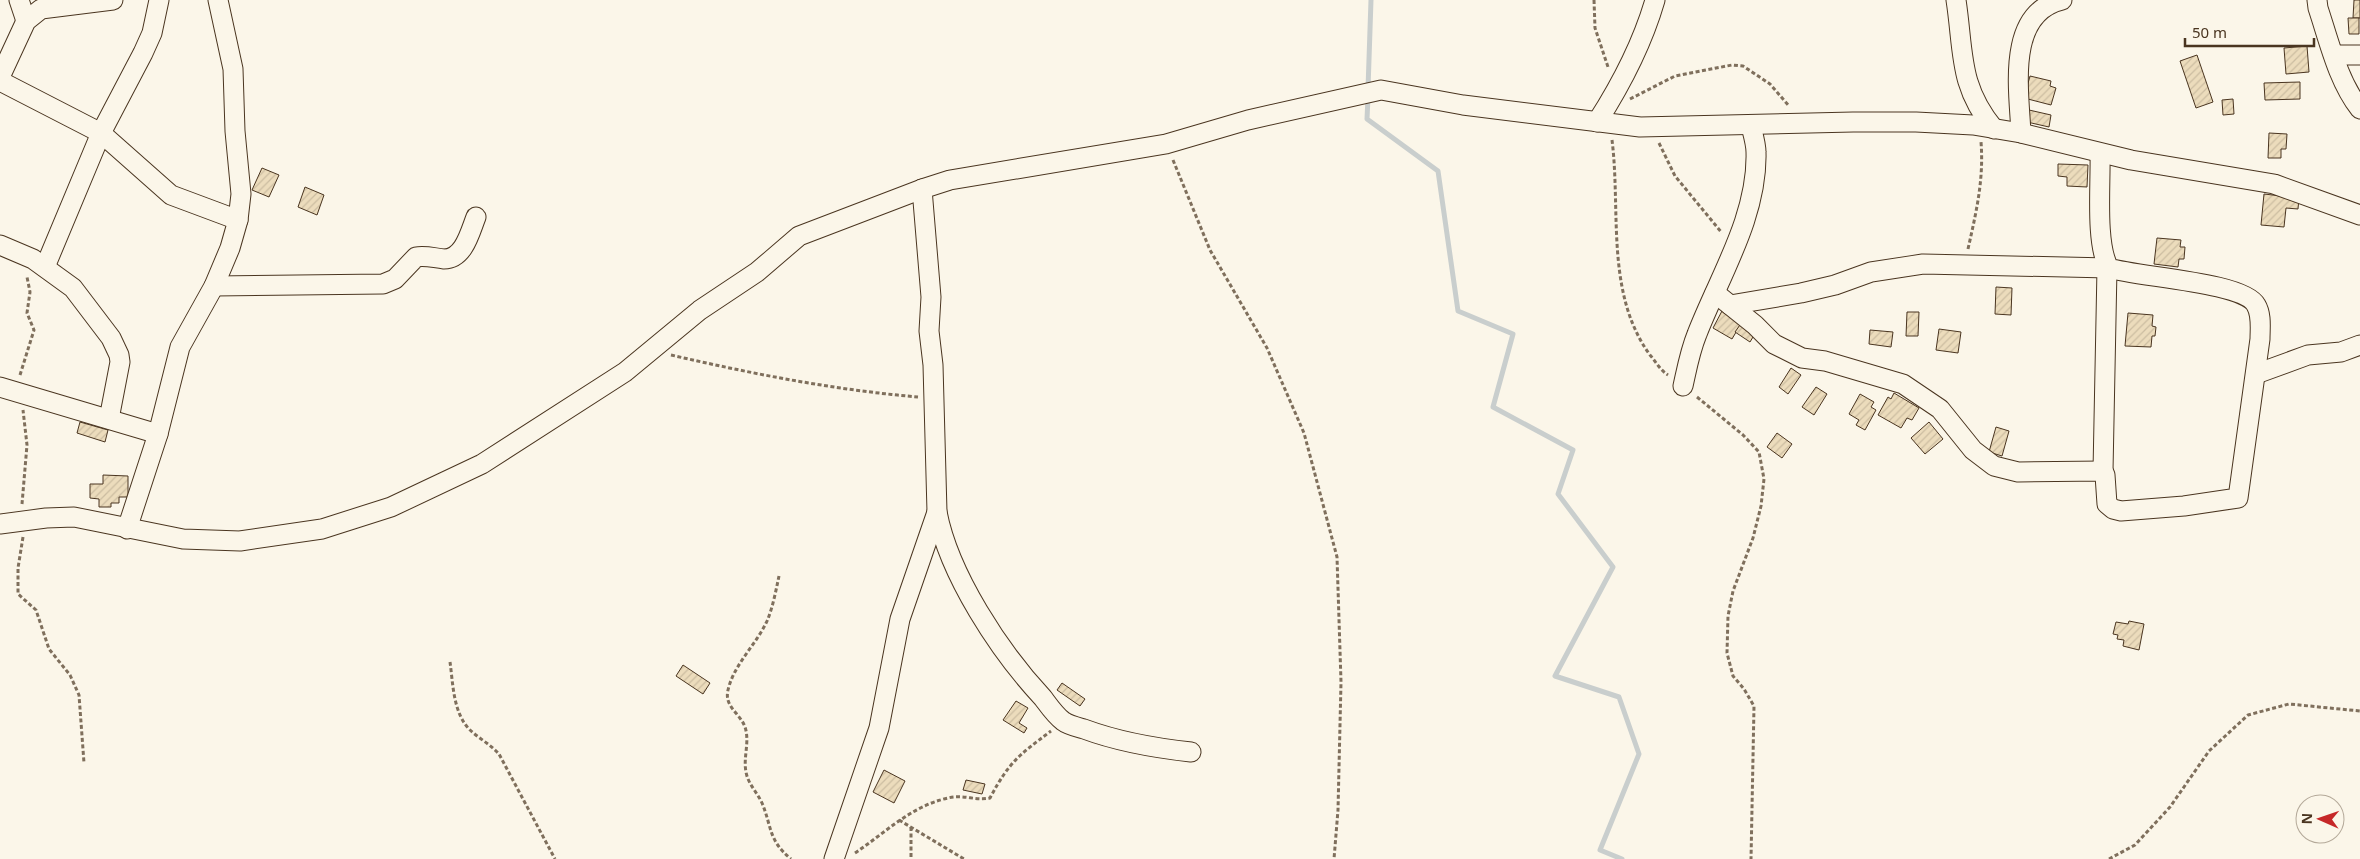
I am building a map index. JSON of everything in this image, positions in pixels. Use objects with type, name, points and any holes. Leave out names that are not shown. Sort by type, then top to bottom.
[{"type":"street","points":[[19,0],[26,21]]},
{"type":"street","points":[[112,0],[41,9],[26,21],[0,79],[101,133],[171,195],[238,220]]},
{"type":"street","points":[[45,267],[101,133],[152,33],[158,0]]},
{"type":"street","points":[[127,529],[158,434],[180,346],[214,286],[230,248],[238,220],[241,194],[235,131],[233,69],[218,0]]},
{"type":"street","points":[[1604,123],[1640,46],[1656,0]]},
{"type":"street","points":[[1956,0],[1966,76],[1987,128]]},
{"type":"street","points":[[2020,133],[2019,58],[2022,39],[2028,23],[2042,10],[2062,0]]},
{"type":"street","points":[[2317,0],[2334,55],[2348,88],[2360,109]]},
{"type":"street","points":[[2334,55],[2360,55]]},
{"type":"street","points":[[0,524],[46,518],[74,517],[183,539],[240,541],[322,529],[391,508],[482,464],[625,372],[692,317],[757,272],[800,236],[922,188],[950,180],[1166,144],[1248,120],[1356,94],[1381,90],[1463,105],[1654,128],[1804,123],[1916,122],[1987,128],[2020,133],[2100,153],[2274,184],[2360,215]]},
{"type":"street","points":[[1683,386],[1691,350],[1722,299],[1750,198],[1756,166],[1756,150],[1751,126]]},
{"type":"street","points":[[1722,299],[1801,294],[1871,272],[1923,264],[2108,268],[2194,282],[2245,294],[2256,304],[2260,317],[2260,339],[2238,498],[2184,506],[2121,511],[2113,509],[2107,504],[2105,475],[2103,472],[2108,268],[2101,234],[2100,153]]},
{"type":"street","points":[[922,188],[931,297],[929,331],[934,398],[937,512],[941,530],[962,581],[993,634],[1021,674],[1064,722],[1112,740],[1154,748],[1191,752]]},
{"type":"street","points":[[214,286],[384,284],[395,279],[416,257],[443,259],[452,257],[466,243],[476,217]]},
{"type":"street","points":[[0,245],[20,253],[45,267],[80,294],[116,347],[120,362],[109,419]]},
{"type":"street","points":[[1722,299],[1774,344],[1802,358],[1825,361],[1903,384],[1940,409],[1973,450],[1994,466],[2018,472],[2103,472]]},
{"type":"street","points":[[2256,374],[2308,355],[2341,352],[2360,345]]},
{"type":"street","points":[[13,392],[158,434]]},
{"type":"street","points":[[834,859],[879,728],[900,619],[937,512]]},
{"type":"path","points":[[1594,0],[1595,28],[1617,93],[1627,100],[1635,98],[1675,76],[1732,65],[1743,66],[1770,84],[1804,123]]},
{"type":"path","points":[[1604,123],[1614,152],[1618,264],[1627,306],[1642,343],[1663,372],[1743,434],[1759,452],[1764,479],[1761,506],[1753,538],[1733,591],[1728,616],[1727,653],[1733,676],[1744,689],[1754,706],[1751,859]]},
{"type":"path","points":[[1654,128],[1675,176],[1735,248]]},
{"type":"path","points":[[1964,265],[1980,195],[1987,128]]},
{"type":"path","points":[[1166,144],[1210,250],[1267,348],[1304,433],[1337,557],[1341,682],[1338,810],[1334,859]]},
{"type":"path","points":[[20,253],[30,292],[27,313],[34,330],[13,392],[27,445],[17,589],[21,597],[36,610],[42,633],[49,649],[76,684],[83,729],[84,763]]},
{"type":"path","points":[[652,351],[734,370],[857,392],[934,398]]},
{"type":"path","points":[[779,576],[768,619],[737,667],[728,690],[728,698],[731,708],[743,722],[745,728],[745,759],[748,779],[763,805],[770,833],[782,852],[791,859]]},
{"type":"path","points":[[450,662],[455,695],[462,720],[469,730],[489,744],[499,754],[555,859]]},
{"type":"path","points":[[2109,859],[2135,845],[2170,807],[2208,751],[2248,715],[2289,704],[2360,711]]},
{"type":"path","points":[[854,854],[899,820],[924,806],[950,797],[981,800],[990,798],[1015,758],[1064,722]]},
{"type":"path","points":[[899,820],[964,859]]},
{"type":"path","points":[[911,827],[911,859]]},
{"type":"building","points":[[2354,0],[2360,0],[2360,18],[2353,18]]},
{"type":"building","points":[[2348,18],[2359,18],[2359,34],[2349,34]]},
{"type":"building","points":[[2307,46],[2309,72],[2286,74],[2284,48]]},
{"type":"building","points":[[2197,55],[2213,102],[2196,108],[2180,61]]},
{"type":"building","points":[[2030,76],[2051,81],[2050,86],[2056,88],[2051,105],[2024,98]]},
{"type":"building","points":[[2300,82],[2300,99],[2265,100],[2264,83]]},
{"type":"building","points":[[2233,99],[2234,114],[2223,115],[2222,100]]},
{"type":"building","points":[[2029,110],[2051,115],[2049,127],[2027,122]]},
{"type":"building","points":[[2269,133],[2287,134],[2286,149],[2281,149],[2281,158],[2268,158]]},
{"type":"building","points":[[2058,164],[2088,165],[2087,187],[2067,186],[2067,177],[2058,176]]},
{"type":"building","points":[[262,168],[279,175],[269,197],[252,190]]},
{"type":"building","points":[[305,187],[324,195],[317,215],[298,207]]},
{"type":"building","points":[[2264,194],[2299,198],[2298,209],[2286,208],[2284,227],[2261,225]]},
{"type":"building","points":[[2157,238],[2181,240],[2180,247],[2185,247],[2184,259],[2179,259],[2178,267],[2154,264]]},
{"type":"building","points":[[1996,287],[2012,288],[2011,315],[1995,314]]},
{"type":"building","points":[[1722,311],[1742,322],[1732,339],[1713,328]]},
{"type":"building","points":[[1907,312],[1919,312],[1918,336],[1906,336]]},
{"type":"building","points":[[2128,313],[2153,315],[2152,326],[2156,327],[2155,336],[2152,336],[2151,347],[2125,346]]},
{"type":"building","points":[[1742,322],[1756,332],[1750,342],[1735,332]]},
{"type":"building","points":[[1939,329],[1961,332],[1958,353],[1936,350]]},
{"type":"building","points":[[1870,330],[1893,332],[1891,347],[1869,344]]},
{"type":"building","points":[[1791,368],[1801,375],[1788,394],[1779,387]]},
{"type":"building","points":[[1816,387],[1827,394],[1814,415],[1802,407]]},
{"type":"building","points":[[1894,393],[1919,408],[1912,420],[1907,418],[1901,428],[1878,415],[1888,397],[1891,399]]},
{"type":"building","points":[[1860,394],[1874,402],[1871,407],[1876,410],[1865,430],[1856,425],[1859,420],[1849,414]]},
{"type":"building","points":[[80,422],[108,430],[105,442],[77,433]]},
{"type":"building","points":[[1929,422],[1943,439],[1925,454],[1911,438]]},
{"type":"building","points":[[1996,427],[2009,431],[2002,456],[1989,452]]},
{"type":"building","points":[[1777,433],[1792,444],[1782,458],[1767,447]]},
{"type":"building","points":[[103,475],[128,476],[128,497],[119,497],[119,503],[111,503],[111,507],[99,507],[99,499],[90,498],[90,484],[103,484]]},
{"type":"building","points":[[2129,621],[2144,624],[2139,650],[2123,646],[2124,640],[2117,639],[2118,635],[2113,634],[2116,622],[2128,624]]},
{"type":"building","points":[[683,665],[710,683],[703,694],[676,676]]},
{"type":"building","points":[[1062,683],[1085,699],[1080,706],[1057,690]]},
{"type":"building","points":[[1016,701],[1028,708],[1019,723],[1027,728],[1024,733],[1003,720]]},
{"type":"building","points":[[884,770],[905,781],[894,803],[873,792]]},
{"type":"building","points":[[966,780],[985,784],[982,794],[963,790]]},
{"type":"waterway","points":[[1368,89],[1371,0]]},
{"type":"waterway","points":[[1368,97],[1367,119],[1438,171],[1458,311],[1513,334],[1493,407],[1573,450],[1558,494],[1613,567],[1555,676],[1619,697],[1639,754],[1600,850],[1622,859]]}]
